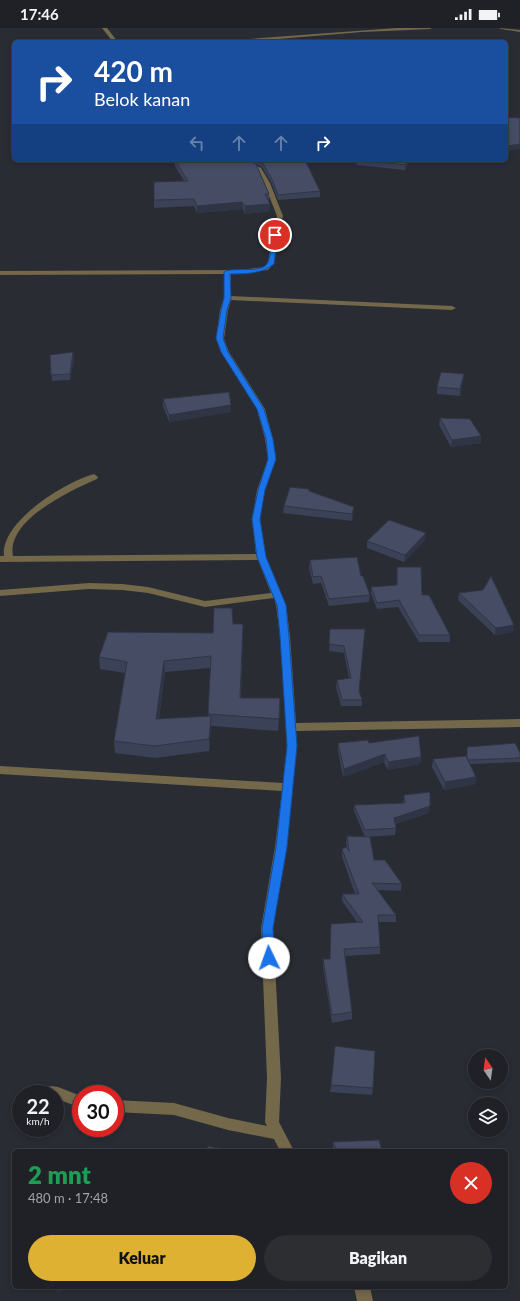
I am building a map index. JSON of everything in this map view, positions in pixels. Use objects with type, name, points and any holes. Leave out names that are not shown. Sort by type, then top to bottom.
[{"type":"street","points":[[104,28],[114,40]]},
{"type":"street","points":[[247,40],[362,31],[430,28]]},
{"type":"street","points":[[500,28],[520,31]]},
{"type":"street","points":[[0,273],[241,272],[266,268],[271,263],[275,235],[280,216],[268,183],[258,170],[245,162]]},
{"type":"street","points":[[227,272],[228,298],[224,310],[221,345],[261,409],[270,446],[272,459],[262,490],[256,519],[261,557],[281,605],[285,636],[292,746],[282,847],[267,928],[274,1078],[272,1122],[286,1149]]},
{"type":"street","points":[[228,298],[452,308]]},
{"type":"street","points":[[94,477],[53,497],[28,515],[13,531],[4,559],[261,557]]},
{"type":"street","points":[[0,593],[90,586],[122,587],[148,590],[205,604],[277,595]]},
{"type":"street","points":[[291,728],[520,723]]},
{"type":"street","points":[[0,770],[288,788]]},
{"type":"street","points":[[124,1106],[174,1109],[228,1124],[278,1134]]},
{"type":"street","points":[[363,1289],[366,1301]]},
{"type":"building","points":[[508,117],[520,118],[520,144],[508,146]]},
{"type":"building","points":[[176,162],[251,162],[256,164],[269,194],[265,194],[270,204],[245,206],[242,202],[197,206],[194,199],[154,200],[154,182],[188,181]]},
{"type":"building","points":[[262,162],[306,162],[320,191],[278,195],[271,177]]},
{"type":"building","points":[[377,162],[407,162],[405,165]]},
{"type":"building","points":[[73,352],[70,374],[51,375],[50,355]]},
{"type":"building","points":[[441,372],[464,374],[460,389],[437,387]]},
{"type":"building","points":[[229,392],[231,405],[169,415],[163,399]]},
{"type":"building","points":[[440,418],[470,419],[481,436],[452,440]]},
{"type":"building","points":[[290,487],[309,489],[309,491],[354,507],[352,514],[284,506]]},
{"type":"building","points":[[389,520],[426,533],[405,555],[367,541]]},
{"type":"building","points":[[357,557],[361,576],[363,576],[370,595],[329,599],[321,576],[313,577],[310,560]]},
{"type":"building","points":[[397,567],[421,567],[422,595],[429,595],[450,635],[419,635],[399,600],[377,603],[371,587],[397,585]]},
{"type":"building","points":[[491,576],[514,625],[496,628],[459,593],[483,590]]},
{"type":"building","points":[[214,608],[232,608],[233,624],[243,624],[240,698],[280,698],[279,719],[208,714],[211,656],[164,661],[156,719],[211,716],[209,739],[154,746],[114,741],[127,662],[99,657],[108,632],[213,633]]},
{"type":"building","points":[[330,629],[365,629],[359,691],[362,700],[342,700],[337,680],[351,678],[344,646],[329,644]]},
{"type":"building","points":[[419,736],[421,757],[388,762],[385,754],[344,769],[338,743],[368,740],[369,743]]},
{"type":"building","points":[[515,743],[520,753],[520,758],[467,759],[467,747]]},
{"type":"building","points":[[466,756],[476,777],[445,782],[433,759]]},
{"type":"building","points":[[430,792],[430,806],[394,818],[396,828],[365,830],[354,805],[405,803],[404,795]]},
{"type":"building","points":[[347,836],[370,837],[374,860],[385,860],[402,884],[372,883],[396,915],[378,915],[380,947],[344,949],[352,1012],[332,1015],[323,959],[330,959],[331,924],[363,922],[342,894],[359,894],[342,849],[346,847],[349,851]]},
{"type":"building","points":[[335,1046],[375,1051],[373,1088],[331,1085]]},
{"type":"building","points":[[379,1140],[381,1149],[336,1149],[333,1142]]},
{"type":"building","points":[[208,1146],[223,1149],[207,1149]]},
{"type":"route","points":[[269,958],[267,928],[282,847],[292,746],[285,636],[281,605],[261,557],[256,519],[262,490],[272,459],[269,439],[261,409],[225,352],[221,345],[220,338],[224,310],[228,298],[227,272],[249,272],[266,268],[271,263],[275,235]]}]
